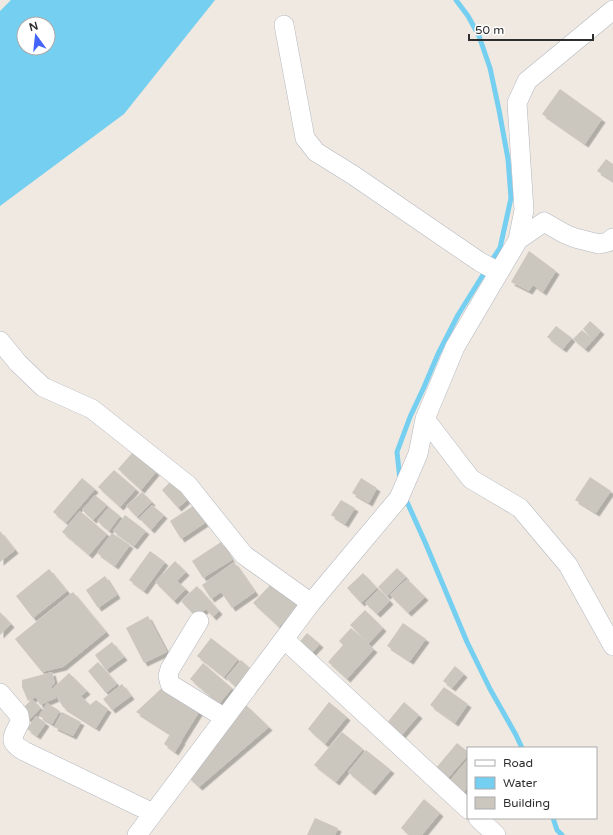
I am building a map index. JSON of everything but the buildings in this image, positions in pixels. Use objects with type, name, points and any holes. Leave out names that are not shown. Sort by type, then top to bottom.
[{"type":"street","points":[[518,240],[524,210],[517,103],[527,81],[613,10]]},
{"type":"street","points":[[284,25],[305,138],[308,143],[316,152],[353,175],[490,267]]},
{"type":"street","points":[[136,835],[312,602],[399,498],[418,454],[425,419],[454,347],[490,267],[518,240],[544,222],[575,238],[599,244],[608,242],[613,238]]},
{"type":"street","points":[[0,341],[18,363],[43,387],[92,409],[188,485],[244,555],[312,602]]},
{"type":"street","points":[[425,419],[471,479],[520,508],[568,565],[613,646]]},
{"type":"street","points":[[200,620],[170,669],[168,676],[170,684],[225,718]]},
{"type":"street","points":[[284,639],[467,808]]},
{"type":"street","points":[[0,693],[19,715],[20,722],[13,737],[13,742],[15,744],[24,750],[153,813]]},
{"type":"street","points":[[479,819],[496,835]]},
{"type":"water","points":[[11,0],[215,0],[124,114],[0,206],[0,11]]},
{"type":"waterway","points":[[456,0],[468,16],[479,36],[490,68],[508,159],[511,198],[500,248],[490,263]]},
{"type":"waterway","points":[[400,480],[397,452],[410,417],[438,354],[458,315],[486,270]]},
{"type":"waterway","points":[[407,502],[467,642],[490,689],[522,747]]},
{"type":"waterway","points":[[553,819],[557,830],[562,835]]}]
